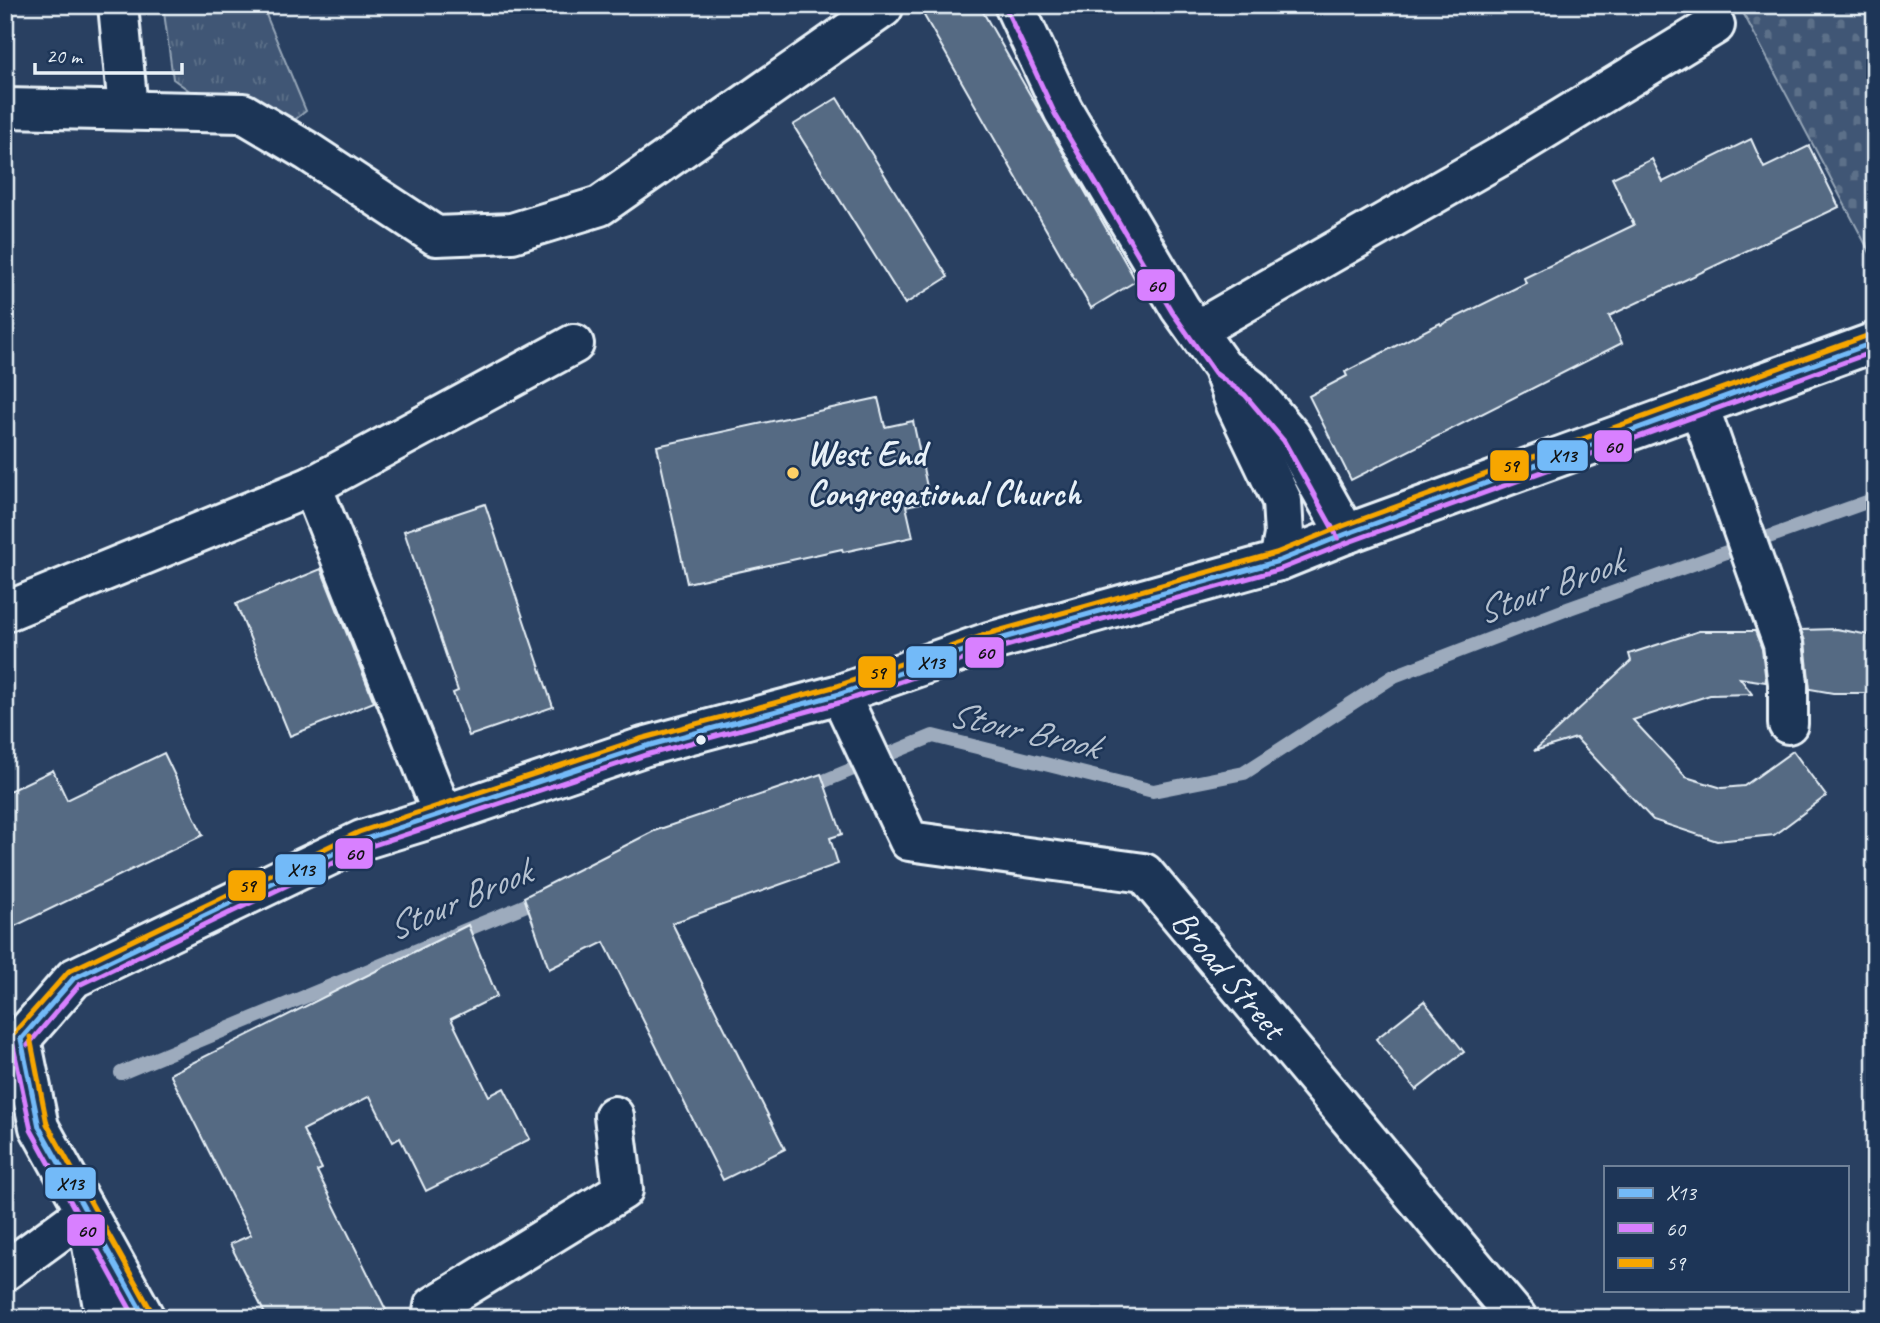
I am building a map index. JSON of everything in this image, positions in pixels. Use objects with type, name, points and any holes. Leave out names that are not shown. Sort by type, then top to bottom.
[{"type":"street","points":[[118,5],[128,109]]},
{"type":"street","points":[[1014,5],[1063,110],[1180,308],[1222,367],[1236,405],[1282,501],[1284,535],[1279,561]]},
{"type":"street","points":[[5,108],[243,113],[307,151],[436,236],[512,233],[600,206],[883,8]]},
{"type":"street","points":[[1197,330],[1499,157],[1715,25]]},
{"type":"street","points":[[145,1318],[39,1127],[13,1038],[74,978],[362,840],[643,747],[839,694],[989,642],[1279,561],[1346,534],[1875,342]]},
{"type":"street","points":[[5,612],[312,486],[574,344]]},
{"type":"street","points":[[1222,367],[1251,389],[1291,436],[1346,534]]},
{"type":"street","points":[[1699,406],[1783,644],[1788,683],[1788,724]]},
{"type":"street","points":[[312,486],[443,815]]},
{"type":"street","name":"Broad Street","points":[[839,694],[909,841],[1144,873],[1517,1318]]},
{"type":"street","points":[[432,1318],[434,1306],[623,1190],[614,1116]]},
{"type":"street","points":[[5,1271],[86,1212]]},
{"type":"street","points":[[86,1212],[105,1318]]},
{"type":"green space","points":[[163,5],[262,5],[306,111],[287,126],[194,94],[173,79]]},
{"type":"green space","points":[[1739,5],[1875,5],[1875,262]]},
{"type":"building","points":[[918,5],[979,5],[1136,281],[1091,308]]},
{"type":"building","points":[[837,98],[948,277],[905,304],[793,125]]},
{"type":"building","points":[[1751,139],[1764,168],[1809,146],[1839,207],[1609,316],[1622,343],[1351,480],[1309,396],[1347,376],[1345,372],[1526,283],[1524,278],[1634,225],[1612,178],[1652,159],[1663,182]]},
{"type":"building","name":"West End Congregational Church","points":[[878,398],[885,427],[913,421],[930,501],[906,506],[913,537],[843,552],[842,549],[687,583],[657,446]]},
{"type":"building","points":[[485,504],[553,707],[469,736],[453,693],[458,691],[404,531]]},
{"type":"building","points":[[321,569],[374,702],[290,736],[236,604]]},
{"type":"building","points":[[1836,629],[1875,636],[1875,693],[1833,693],[1810,689],[1805,641],[1801,630]]},
{"type":"building","points":[[1699,631],[1755,631],[1762,649],[1766,682],[1740,678],[1752,694],[1710,695],[1633,720],[1686,777],[1722,788],[1744,786],[1793,751],[1826,796],[1774,835],[1717,841],[1653,820],[1576,738],[1534,751],[1631,661],[1629,654]]},
{"type":"building","points":[[164,753],[203,835],[5,931],[5,793],[53,770],[67,800]]},
{"type":"building","points":[[821,774],[842,834],[830,838],[838,864],[672,923],[785,1149],[723,1180],[604,942],[549,969],[524,897],[654,831]]},
{"type":"building","points":[[468,925],[497,996],[451,1019],[489,1096],[504,1088],[530,1139],[426,1191],[400,1138],[393,1142],[370,1096],[303,1130],[322,1169],[317,1171],[390,1318],[267,1318],[230,1244],[251,1235],[170,1074]]},
{"type":"building","points":[[1424,1001],[1464,1052],[1416,1090],[1376,1039]]},
{"type":"waterway","name":"Stour Brook","points":[[807,788],[933,736],[1153,791],[1244,773],[1394,676],[1570,608],[1875,499]]},
{"type":"waterway","name":"Stour Brook","points":[[121,1073],[543,898]]},
{"type":"transit line","name":"60","points":[[1006,9],[1055,114],[1172,312],[1215,373],[1245,395],[1284,441],[1338,538]]},
{"type":"transit line","name":"59","points":[[14,1033],[69,971],[359,832],[640,739],[837,686],[987,634],[1276,553],[1343,526],[1872,334]]},
{"type":"transit line","name":"X13","points":[[21,1039],[74,978],[362,840],[643,747],[840,694],[989,642],[1279,561],[1346,534],[1875,342]]},
{"type":"transit line","name":"60","points":[[28,1045],[79,985],[365,848],[646,755],[842,702],[992,650],[1281,569],[1875,351]]},
{"type":"transit line","name":"59","points":[[30,1037],[47,1124],[153,1314]]},
{"type":"transit line","name":"X13","points":[[21,1039],[39,1127],[145,1318]]},
{"type":"transit line","name":"60","points":[[12,1041],[31,1130],[135,1318]]},
{"type":"place","name":"West End Congregational Church","points":[[793,473]]}]
